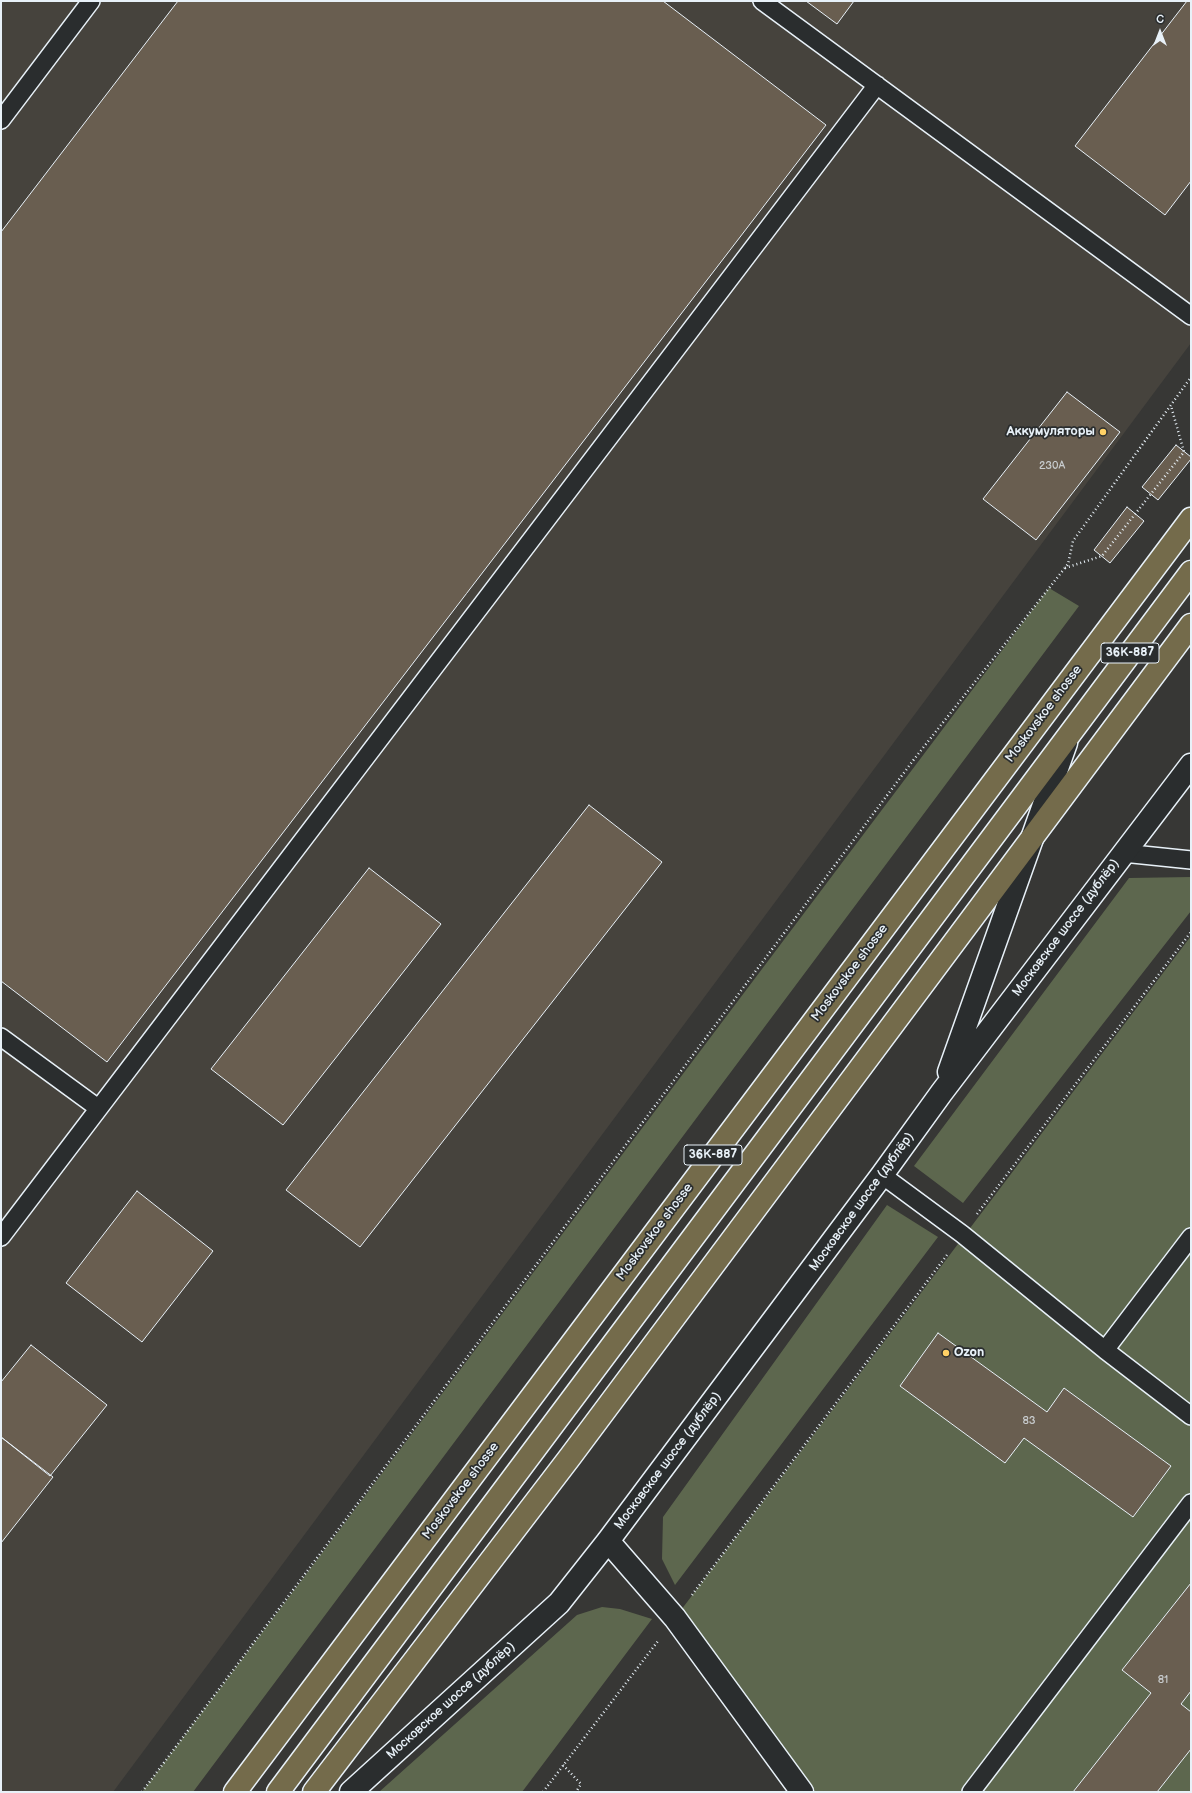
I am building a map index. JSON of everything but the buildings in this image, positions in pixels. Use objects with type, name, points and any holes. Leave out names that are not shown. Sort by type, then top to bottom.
[{"type":"main road","name":"Moskovskoe shosse","points":[[235,1792],[1191,519]]},
{"type":"main road","name":"36К-887","points":[[278,1792],[1069,733],[1191,572]]},
{"type":"main road","name":"36К-887","points":[[314,1792],[570,1457],[1191,625]]},
{"type":"street","name":"Московское шоссе (дублёр)","points":[[942,1092],[1069,733]]},
{"type":"street","name":"Московское шоссе (дублёр)","points":[[351,1792],[559,1603],[608,1541],[882,1176],[942,1092],[1191,765]]},
{"type":"street","points":[[608,1541],[675,1618],[802,1792]]},
{"type":"lane","points":[[1,120],[91,1]]},
{"type":"lane","points":[[762,1],[1191,316]]},
{"type":"lane","points":[[1,1237],[877,85]]},
{"type":"lane","points":[[1123,853],[1191,860]]},
{"type":"lane","points":[[1,1037],[98,1108]]},
{"type":"lane","points":[[882,1176],[962,1234],[1105,1350],[1191,1416]]},
{"type":"lane","points":[[1105,1350],[1191,1237]]},
{"type":"lane","points":[[970,1792],[1191,1503]]},
{"type":"path","points":[[142,1792],[914,758],[1068,564],[1073,541],[1191,377]]},
{"type":"path","points":[[1064,568],[1102,556],[1184,452],[1170,406]]},
{"type":"path","points":[[544,1792],[962,1234],[1191,932]]},
{"type":"path","points":[[563,1765],[582,1784],[576,1792]]},
{"type":"shaded area","points":[[1,1],[1191,1],[1191,343],[113,1792],[1,1792]]},
{"type":"green space","points":[[1049,588],[1079,606],[193,1792],[142,1792]]},
{"type":"green space","points":[[1191,877],[1191,911],[963,1203],[914,1166],[1129,878]]},
{"type":"green space","points":[[1191,936],[1191,1792],[798,1792],[675,1618]]},
{"type":"green space","points":[[887,1205],[938,1237],[675,1585],[662,1559],[663,1517]]},
{"type":"green space","points":[[602,1607],[620,1609],[652,1619],[522,1792],[379,1792],[577,1615]]},
{"type":"place","name":"Аккумуляторы","points":[[1103,432]]},
{"type":"place","name":"Ozon","points":[[946,1353]]}]
